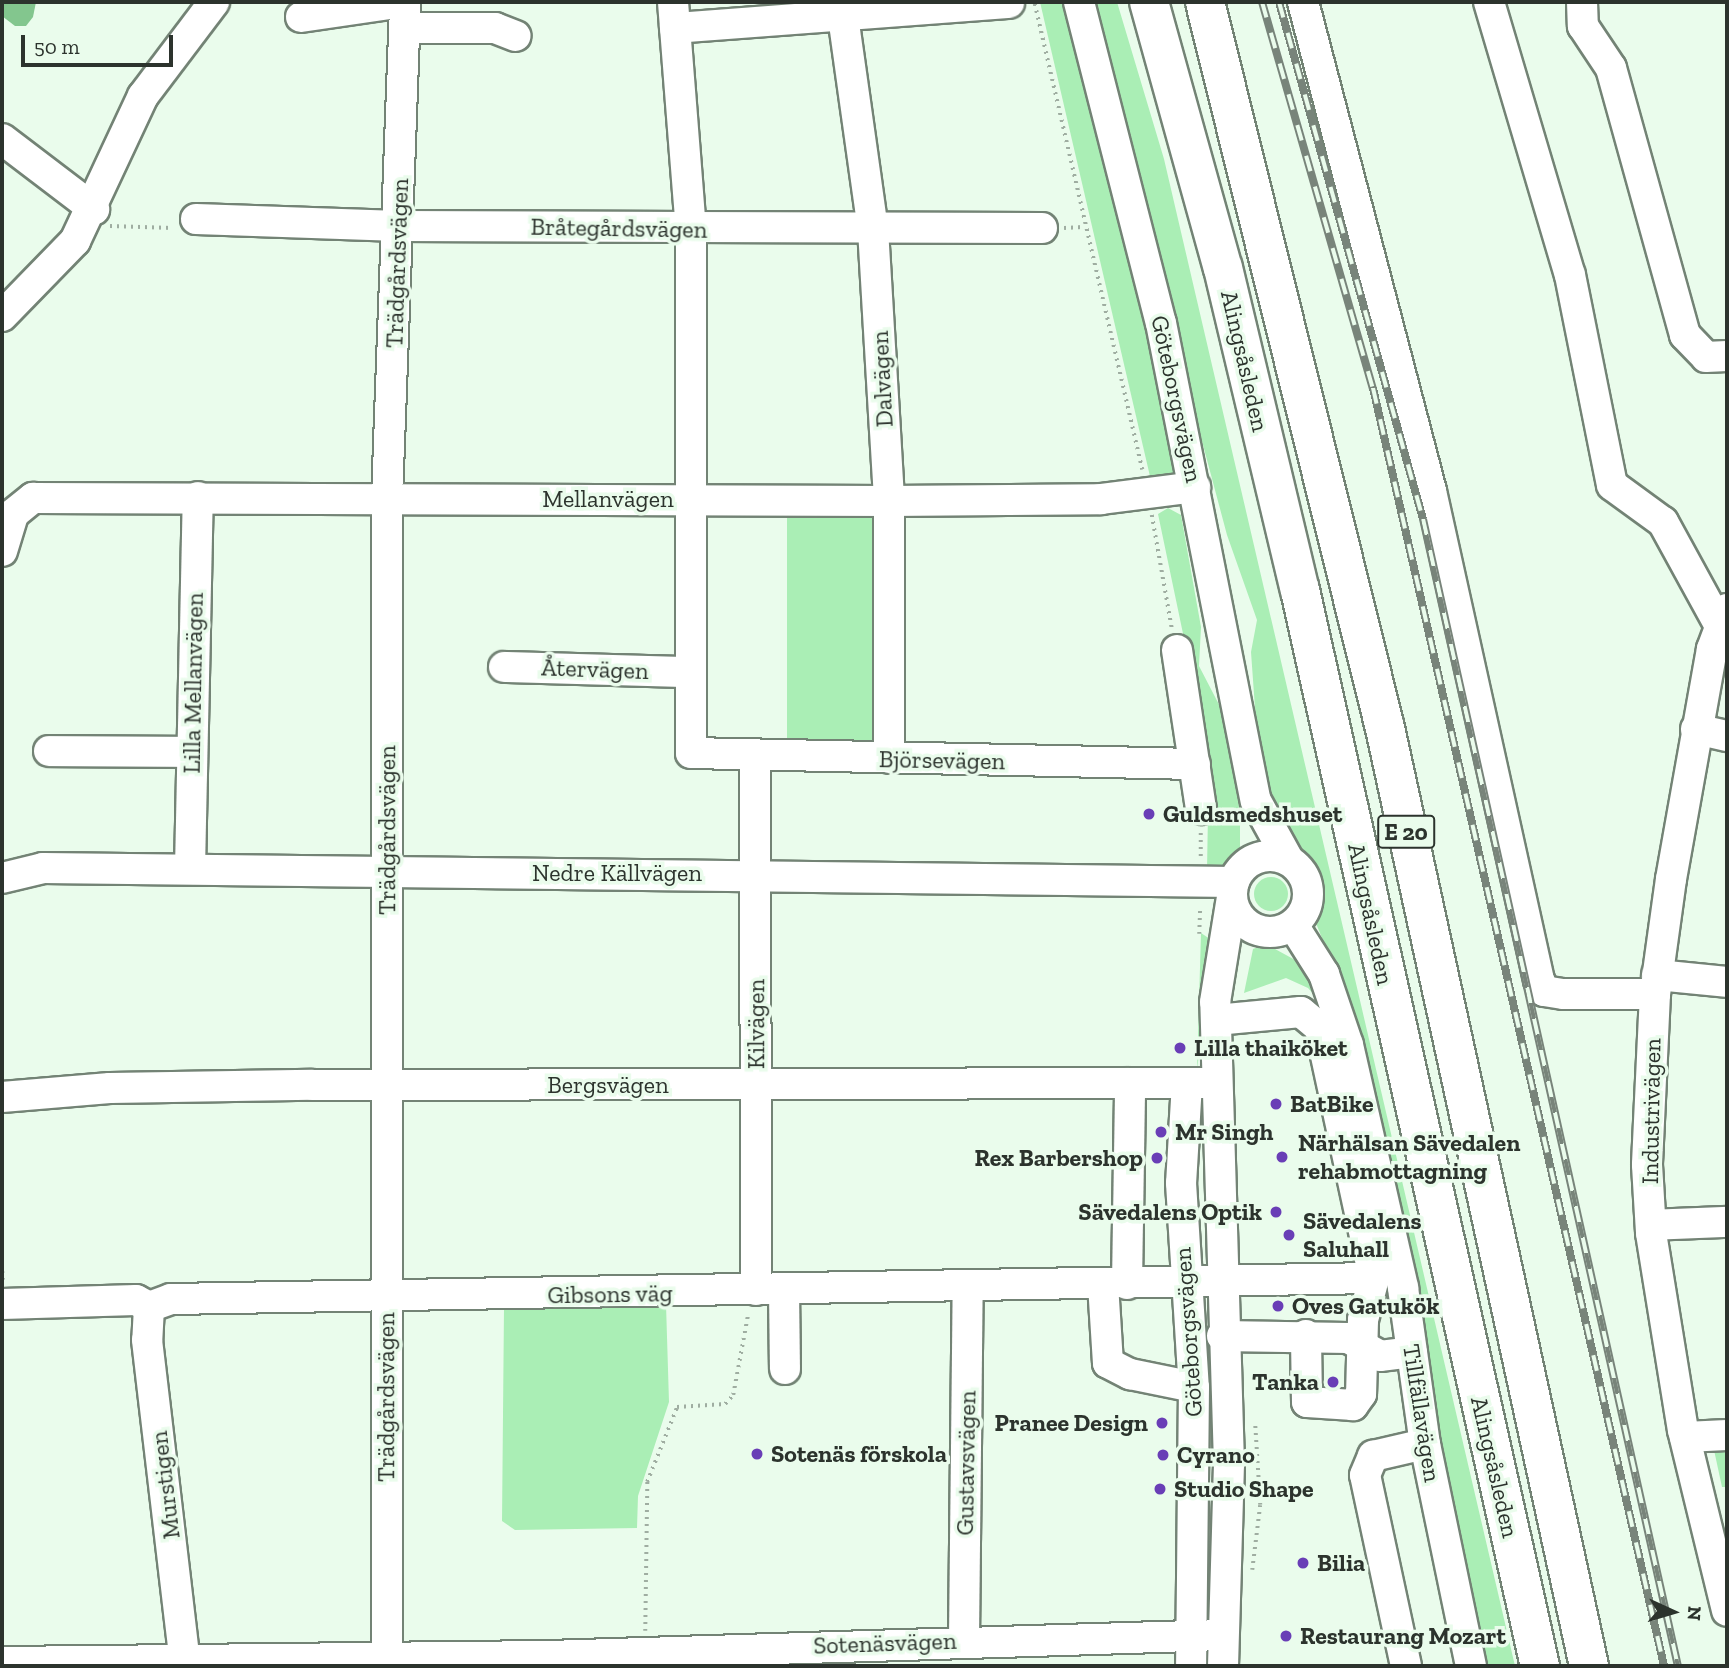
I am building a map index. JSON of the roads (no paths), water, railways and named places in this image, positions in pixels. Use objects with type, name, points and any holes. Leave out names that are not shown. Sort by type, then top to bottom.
[{"type":"highway","name":"Alingsåsleden","points":[[1149,2],[1223,268],[1300,590],[1540,1666]]},
{"type":"highway","name":"E 20","points":[[1205,2],[1385,728],[1589,1666]]},
{"type":"street","points":[[2,316],[58,265],[89,217],[142,96],[214,2]]},
{"type":"street","points":[[686,672],[692,499],[691,229],[674,15],[1022,2]]},
{"type":"street","name":"Göteborgsvägen","points":[[1079,2],[1128,182],[1195,487],[1256,801],[1289,861]]},
{"type":"street","points":[[1303,2],[1431,491],[1539,980],[1544,991],[1563,994],[1656,985],[1727,982]]},
{"type":"street","points":[[1489,2],[1570,275],[1612,485],[1663,523],[1724,619]]},
{"type":"street","points":[[1582,2],[1583,26],[1611,68],[1685,335],[1706,357],[1727,356]]},
{"type":"street","name":"Dalvägen","points":[[842,8],[873,229],[889,501],[889,758]]},
{"type":"street","points":[[300,17],[405,10],[495,28],[516,36]]},
{"type":"street","name":"Trädgårdsvägen","points":[[387,1659],[387,498],[405,10]]},
{"type":"street","points":[[2,139],[89,217]]},
{"type":"street","name":"Bråtegårdsvägen","points":[[196,219],[399,226],[1042,228]]},
{"type":"street","name":"Mellanvägen","points":[[2,551],[21,501],[198,497],[889,501],[1149,496],[1195,487]]},
{"type":"street","name":"Lilla Mellanvägen","points":[[191,869],[191,752],[198,497]]},
{"type":"street","name":"Industrivägen","points":[[1724,619],[1696,729],[1656,985],[1648,1097],[1651,1225],[1685,1437],[1727,1611]]},
{"type":"street","points":[[1177,650],[1201,809]]},
{"type":"street","name":"Återvägen","points":[[504,667],[686,672]]},
{"type":"street","name":"Björsevägen","points":[[686,672],[691,752],[755,758],[1195,764]]},
{"type":"street","points":[[1696,729],[1727,736]]},
{"type":"street","points":[[49,751],[191,752]]},
{"type":"street","name":"Kilvägen","points":[[755,758],[755,1084],[763,1298],[785,1369]]},
{"type":"street","name":"Göteborgsvägen","points":[[1191,1666],[1194,1387],[1181,1197],[1201,1083],[1216,1020],[1217,989],[1237,882],[1256,801]]},
{"type":"street","points":[[1265,856],[1289,861],[1308,892],[1280,929],[1240,918],[1237,882],[1265,856]]},
{"type":"street","name":"Nedre Källvägen","points":[[2,878],[43,868],[756,873],[1237,882]]},
{"type":"street","name":"Göteborgsvägen","points":[[1217,989],[1240,948],[1280,929]]},
{"type":"street","name":"Tillfällavägen","points":[[1280,929],[1339,1013],[1412,1352],[1416,1446],[1471,1666]]},
{"type":"street","points":[[1216,1020],[1301,1012],[1320,1028],[1374,1278],[1361,1345],[1358,1401],[1314,1405],[1305,1398],[1306,1335]]},
{"type":"street","points":[[1130,1083],[1108,1363],[1130,1374],[1194,1387]]},
{"type":"street","name":"Göteborgsvägen","points":[[1201,1083],[1220,1280],[1229,1464],[1223,1666]]},
{"type":"street","name":"Bergsvägen","points":[[2,1097],[110,1088],[1201,1083]]},
{"type":"street","points":[[1651,1225],[1727,1222]]},
{"type":"street","name":"Gibsons väg","points":[[2,1304],[136,1300],[149,1307],[171,1299],[763,1298],[968,1286],[1374,1278]]},
{"type":"street","name":"Gustavsvägen","points":[[964,1639],[968,1286]]},
{"type":"street","name":"Murstigen","points":[[149,1307],[147,1340],[185,1664]]},
{"type":"street","name":"Göteborgsvägen","points":[[1222,1336],[1306,1335],[1349,1338],[1388,1357],[1412,1352]]},
{"type":"street","points":[[1685,1437],[1727,1435]]},
{"type":"street","points":[[1406,1666],[1366,1475],[1373,1456],[1416,1446],[1456,1666]]},
{"type":"street","name":"Sotenäsvägen","points":[[2,1662],[185,1664],[387,1659],[548,1661],[645,1652],[964,1639],[1223,1635]]},
{"type":"railway","points":[[1262,2],[1373,388],[1664,1666]]},
{"type":"railway","points":[[1279,2],[1423,519],[1678,1666]]},
{"type":"place","name":"Guldsmedshuset","points":[[1149,814]]},
{"type":"place","name":"Lilla thaiköket","points":[[1180,1048]]},
{"type":"place","name":"BatBike","points":[[1276,1104]]},
{"type":"place","name":"Mr Singh","points":[[1161,1132]]},
{"type":"place","name":"Närhälsan Sävedalen rehabmottagning","points":[[1282,1157]]},
{"type":"place","name":"Rex Barbershop","points":[[1157,1158]]},
{"type":"place","name":"Sävedalens Optik","points":[[1276,1212]]},
{"type":"place","name":"Sävedalens Saluhall","points":[[1289,1235]]},
{"type":"place","name":"Oves Gatukök","points":[[1278,1306]]},
{"type":"place","name":"Tanka","points":[[1333,1382]]},
{"type":"place","name":"Pranee Design","points":[[1162,1423]]},
{"type":"place","name":"Sotenäs förskola","points":[[757,1454]]},
{"type":"place","name":"Cyrano","points":[[1163,1455]]},
{"type":"place","name":"Studio Shape","points":[[1160,1489]]},
{"type":"place","name":"Bilia","points":[[1303,1563]]},
{"type":"place","name":"Restaurang Mozart","points":[[1286,1636]]}]
